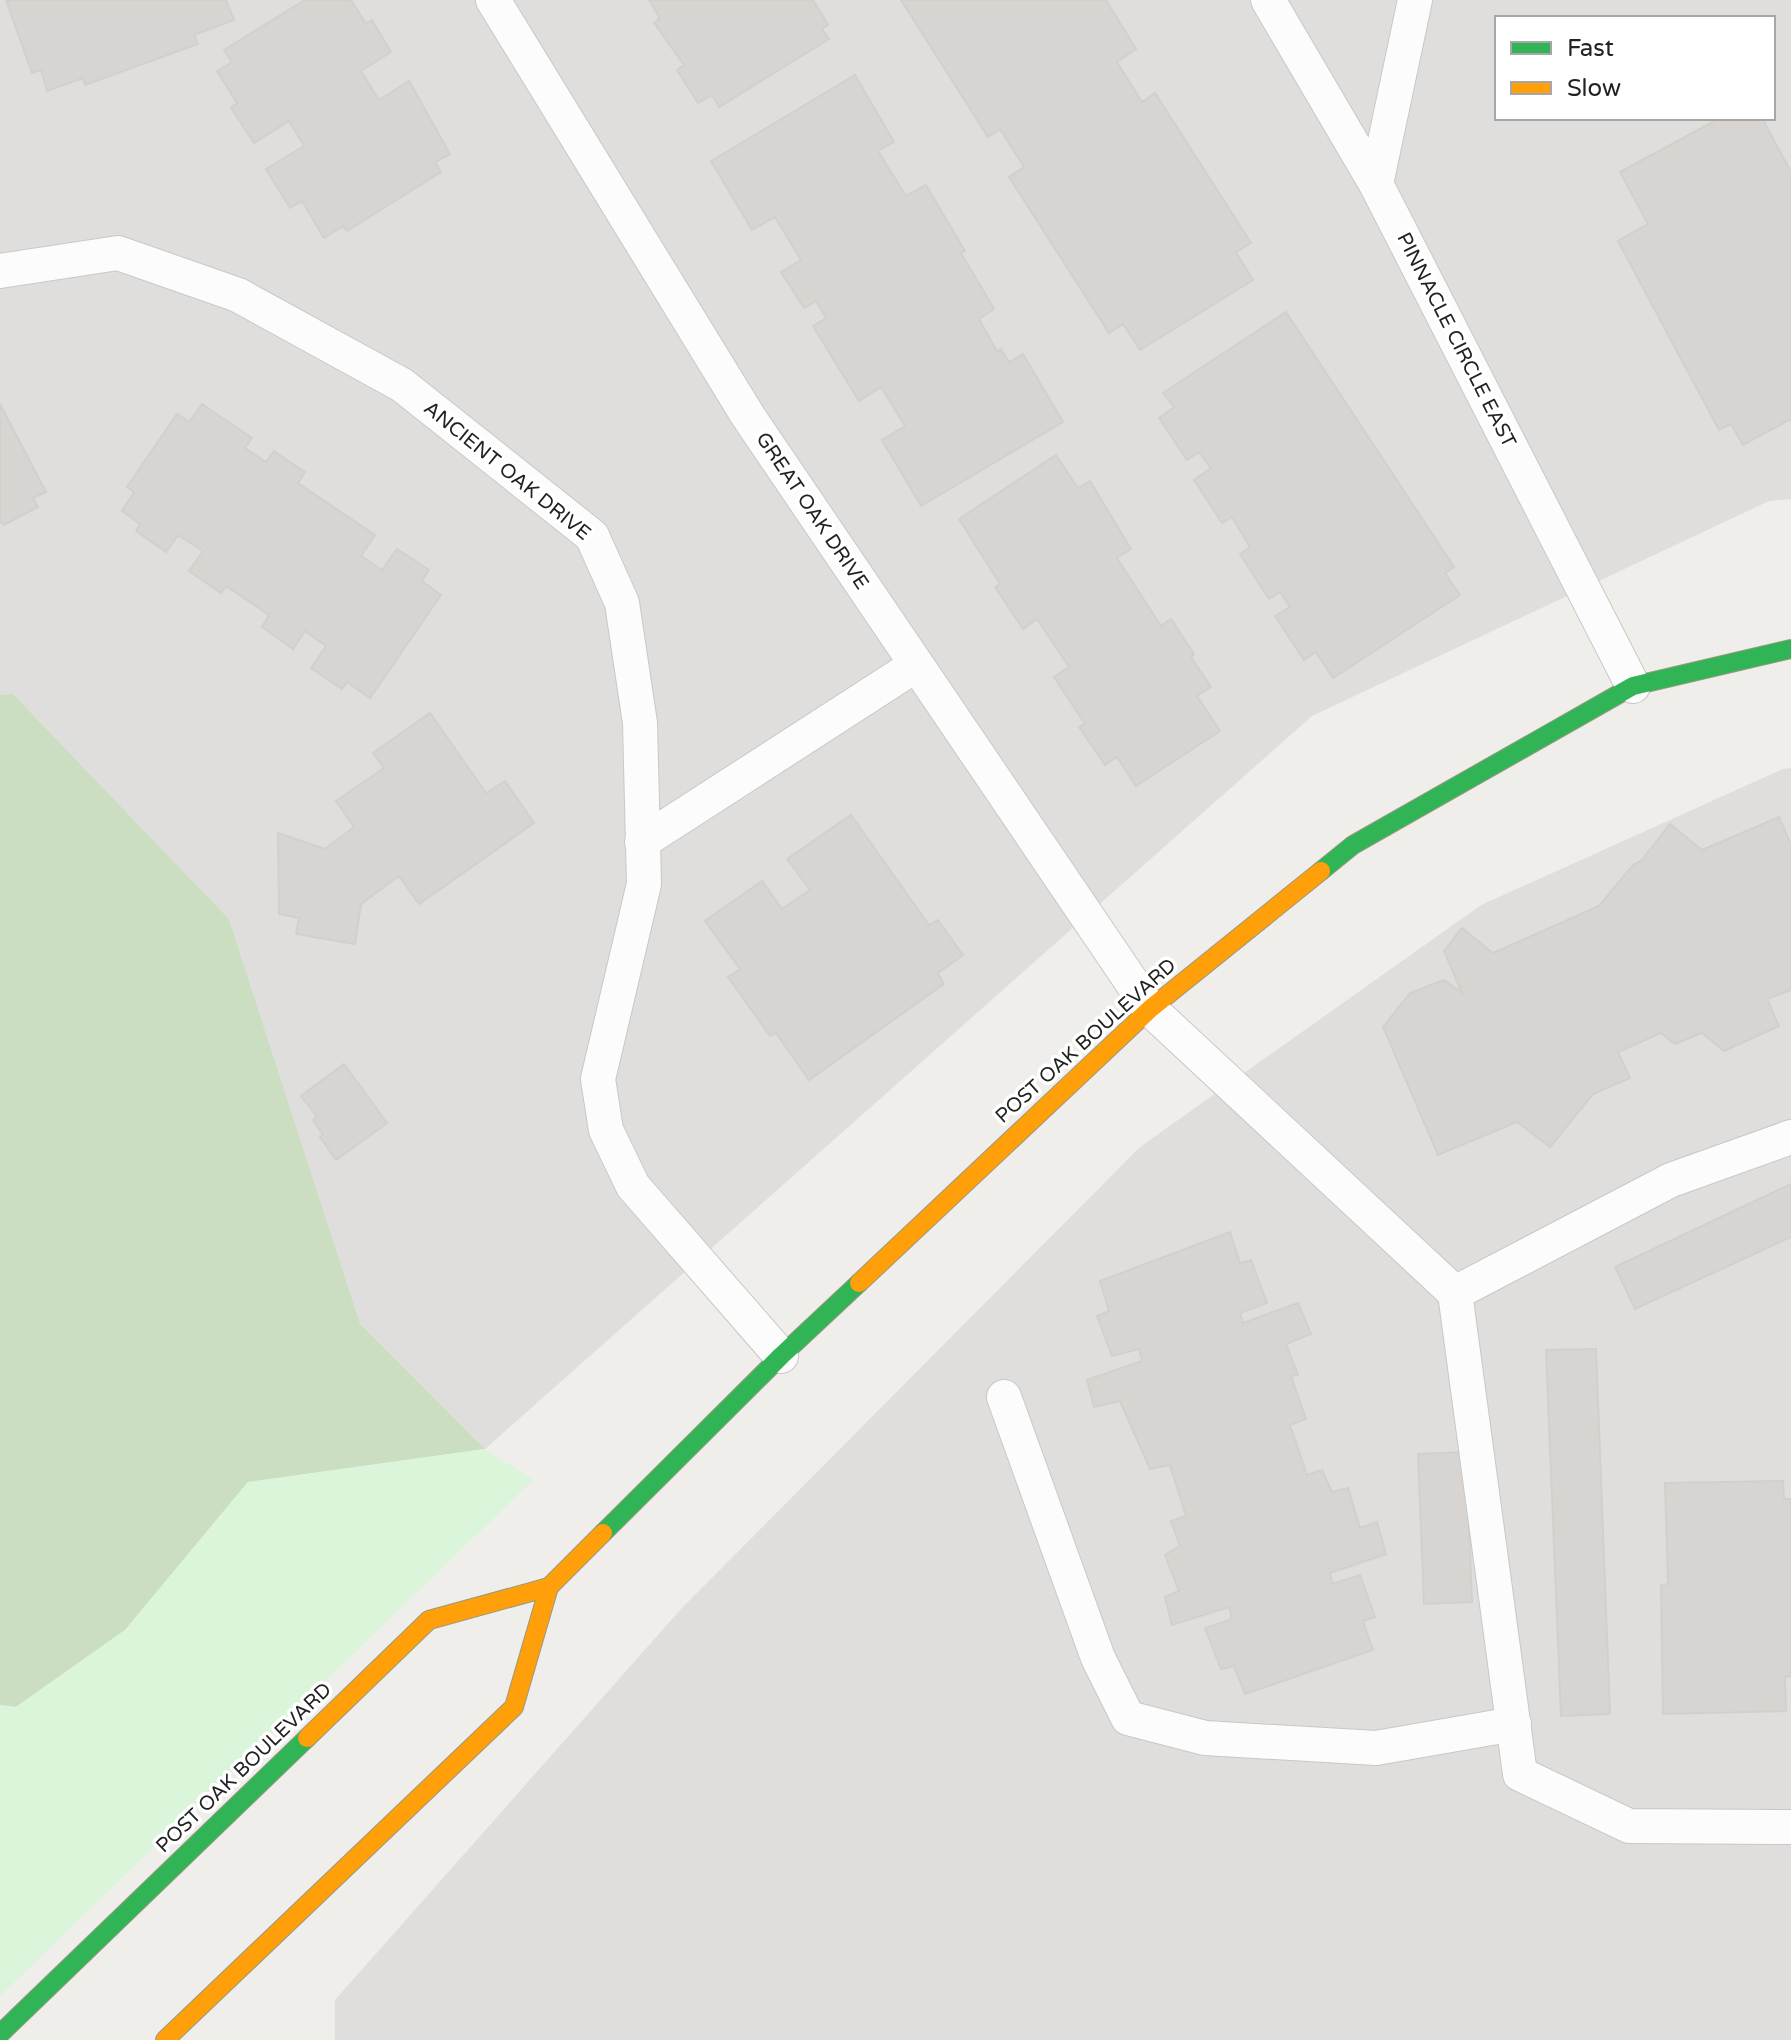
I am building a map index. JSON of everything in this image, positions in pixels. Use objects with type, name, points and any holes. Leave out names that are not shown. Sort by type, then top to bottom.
[{"type":"street","name":"POST OAK BOULEVARD","points":[[165,2040],[514,1707],[549,1587],[781,1356],[1150,1009],[1353,845],[1633,686],[1791,649]]},
{"type":"street","name":"POST OAK BOULEVARD","points":[[0,2034],[429,1620],[549,1587]]},
{"type":"lane","name":"GREAT OAK DRIVE","points":[[493,0],[748,416],[1150,1009],[1455,1293]]},
{"type":"lane","name":"PINNACLE CIRCLE EAST","points":[[1268,0],[1376,184],[1633,686]]},
{"type":"lane","points":[[1376,184],[1415,0]]},
{"type":"lane","name":"ANCIENT OAK DRIVE","points":[[0,271],[118,253],[238,295],[402,385],[592,536],[622,603],[640,723],[644,884],[598,1079],[606,1130],[633,1186],[781,1356]]},
{"type":"lane","points":[[642,842],[916,665]]},
{"type":"lane","points":[[1791,1137],[1671,1180],[1455,1293],[1520,1774],[1629,1826],[1791,1827]]},
{"type":"lane","points":[[1004,1397],[1098,1658],[1128,1718],[1205,1738],[1376,1748],[1514,1724]]},
{"type":"shaded area","points":[[0,0],[1791,0],[1791,499],[1769,501],[1312,716],[485,1449],[360,1325],[229,919],[13,694],[0,695]]},
{"type":"shaded area","points":[[1791,768],[1791,2040],[335,2040],[335,2000],[680,1610],[1140,1147],[1481,905]]},
{"type":"green space","points":[[13,694],[229,919],[360,1324],[485,1449],[248,1482],[125,1630],[16,1707],[0,1705],[0,695]]},
{"type":"green space","points":[[485,1449],[533,1480],[0,1996],[0,1705],[16,1707],[125,1630],[248,1482]]},
{"type":"building","points":[[6,0],[226,0],[234,20],[194,35],[198,44],[85,85],[83,78],[47,91],[41,70],[32,73]]},
{"type":"building","points":[[305,0],[351,0],[366,24],[372,20],[391,52],[361,71],[379,100],[409,81],[450,154],[435,162],[441,172],[347,231],[343,226],[324,238],[302,201],[290,208],[266,169],[304,146],[289,121],[254,143],[231,108],[237,103],[217,71],[232,62],[224,50]]},
{"type":"building","points":[[649,0],[813,0],[828,25],[822,29],[829,39],[719,107],[712,95],[698,103],[677,70],[684,65],[654,23],[660,18]]},
{"type":"building","points":[[901,0],[1106,0],[1136,49],[1117,62],[1142,102],[1155,93],[1251,243],[1236,252],[1253,280],[1140,350],[1123,324],[1109,333],[1009,177],[1024,167],[1000,129],[988,137]]},
{"type":"building","points":[[855,75],[894,142],[878,151],[906,196],[926,185],[965,251],[961,253],[994,309],[979,319],[997,351],[1001,349],[1009,362],[1023,354],[1063,422],[921,506],[882,440],[905,426],[881,387],[859,401],[813,326],[826,318],[816,301],[804,308],[781,272],[801,260],[775,217],[752,230],[711,161]]},
{"type":"building","points":[[1716,120],[1763,120],[1791,172],[1791,419],[1743,445],[1731,424],[1719,430],[1618,241],[1648,224],[1620,172]]},
{"type":"building","points":[[1286,312],[1454,567],[1445,573],[1460,595],[1333,678],[1316,652],[1304,660],[1275,616],[1290,607],[1280,592],[1269,599],[1240,554],[1250,547],[1232,517],[1222,523],[1194,480],[1211,468],[1199,452],[1187,460],[1159,418],[1174,407],[1163,393]]},
{"type":"building","points":[[0,404],[46,492],[33,498],[38,507],[4,525],[0,521]]},
{"type":"building","points":[[202,404],[252,438],[245,448],[266,462],[274,451],[305,472],[298,483],[375,535],[361,556],[382,570],[397,549],[429,570],[422,581],[441,595],[370,698],[347,682],[342,689],[311,668],[326,646],[305,631],[293,649],[262,627],[269,615],[226,586],[221,593],[189,571],[203,551],[178,535],[166,552],[136,531],[140,524],[122,511],[134,492],[127,487],[177,414],[189,422]]},
{"type":"building","points":[[1056,455],[1078,488],[1090,481],[1131,549],[1117,558],[1161,626],[1171,619],[1211,687],[1197,696],[1220,731],[1136,786],[1117,757],[1105,765],[1079,727],[1085,724],[1054,677],[1069,667],[1037,619],[1023,629],[995,587],[1000,584],[959,519]]},
{"type":"building","points":[[430,713],[486,793],[505,781],[534,823],[419,904],[399,876],[361,904],[355,944],[296,934],[299,918],[279,914],[278,833],[325,849],[354,827],[336,801],[384,768],[373,753]]},
{"type":"building","points":[[851,815],[929,925],[938,920],[963,955],[938,973],[944,984],[809,1080],[776,1033],[770,1036],[728,977],[740,969],[705,921],[762,881],[782,909],[810,890],[787,859]]},
{"type":"building","points":[[1779,817],[1791,845],[1791,990],[1767,999],[1779,1026],[1724,1051],[1702,1033],[1675,1044],[1661,1033],[1618,1052],[1630,1078],[1593,1094],[1550,1147],[1517,1122],[1438,1155],[1383,1027],[1410,993],[1444,980],[1462,993],[1444,951],[1462,928],[1493,953],[1599,906],[1670,824],[1702,850]]},
{"type":"building","points":[[344,1064],[387,1123],[336,1160],[320,1137],[323,1135],[313,1120],[317,1117],[301,1096]]},
{"type":"building","points":[[1791,1184],[1791,1237],[1635,1309],[1615,1267]]},
{"type":"building","points":[[1230,1232],[1240,1263],[1251,1260],[1267,1303],[1240,1313],[1243,1323],[1298,1303],[1311,1334],[1286,1344],[1298,1375],[1291,1376],[1306,1419],[1290,1425],[1307,1475],[1322,1470],[1332,1492],[1348,1488],[1360,1528],[1377,1522],[1386,1554],[1330,1573],[1332,1584],[1360,1575],[1375,1617],[1363,1621],[1373,1650],[1245,1694],[1234,1666],[1221,1669],[1205,1628],[1232,1619],[1229,1607],[1172,1625],[1165,1597],[1179,1591],[1165,1555],[1180,1546],[1171,1521],[1186,1516],[1170,1465],[1150,1469],[1120,1401],[1094,1407],[1087,1380],[1142,1361],[1139,1349],[1112,1356],[1097,1316],[1109,1311],[1100,1281]]},
{"type":"building","points":[[1596,1349],[1610,1714],[1561,1716],[1546,1350]]},
{"type":"building","points":[[1466,1452],[1472,1602],[1424,1604],[1418,1454]]},
{"type":"building","points":[[1783,1481],[1784,1499],[1791,1499],[1791,1676],[1785,1677],[1786,1711],[1663,1714],[1661,1585],[1668,1584],[1665,1483]]},
{"type":"traffic: fast","points":[[1321,871],[1353,845],[1633,686],[1791,649]]},
{"type":"traffic: fast","points":[[603,1533],[859,1283]]},
{"type":"traffic: fast","points":[[0,2034],[307,1738]]},
{"type":"traffic: slow","points":[[859,1283],[1150,1009],[1321,871]]},
{"type":"traffic: slow","points":[[165,2040],[514,1707],[549,1587],[603,1533]]},
{"type":"traffic: slow","points":[[307,1738],[429,1620],[549,1587]]}]
